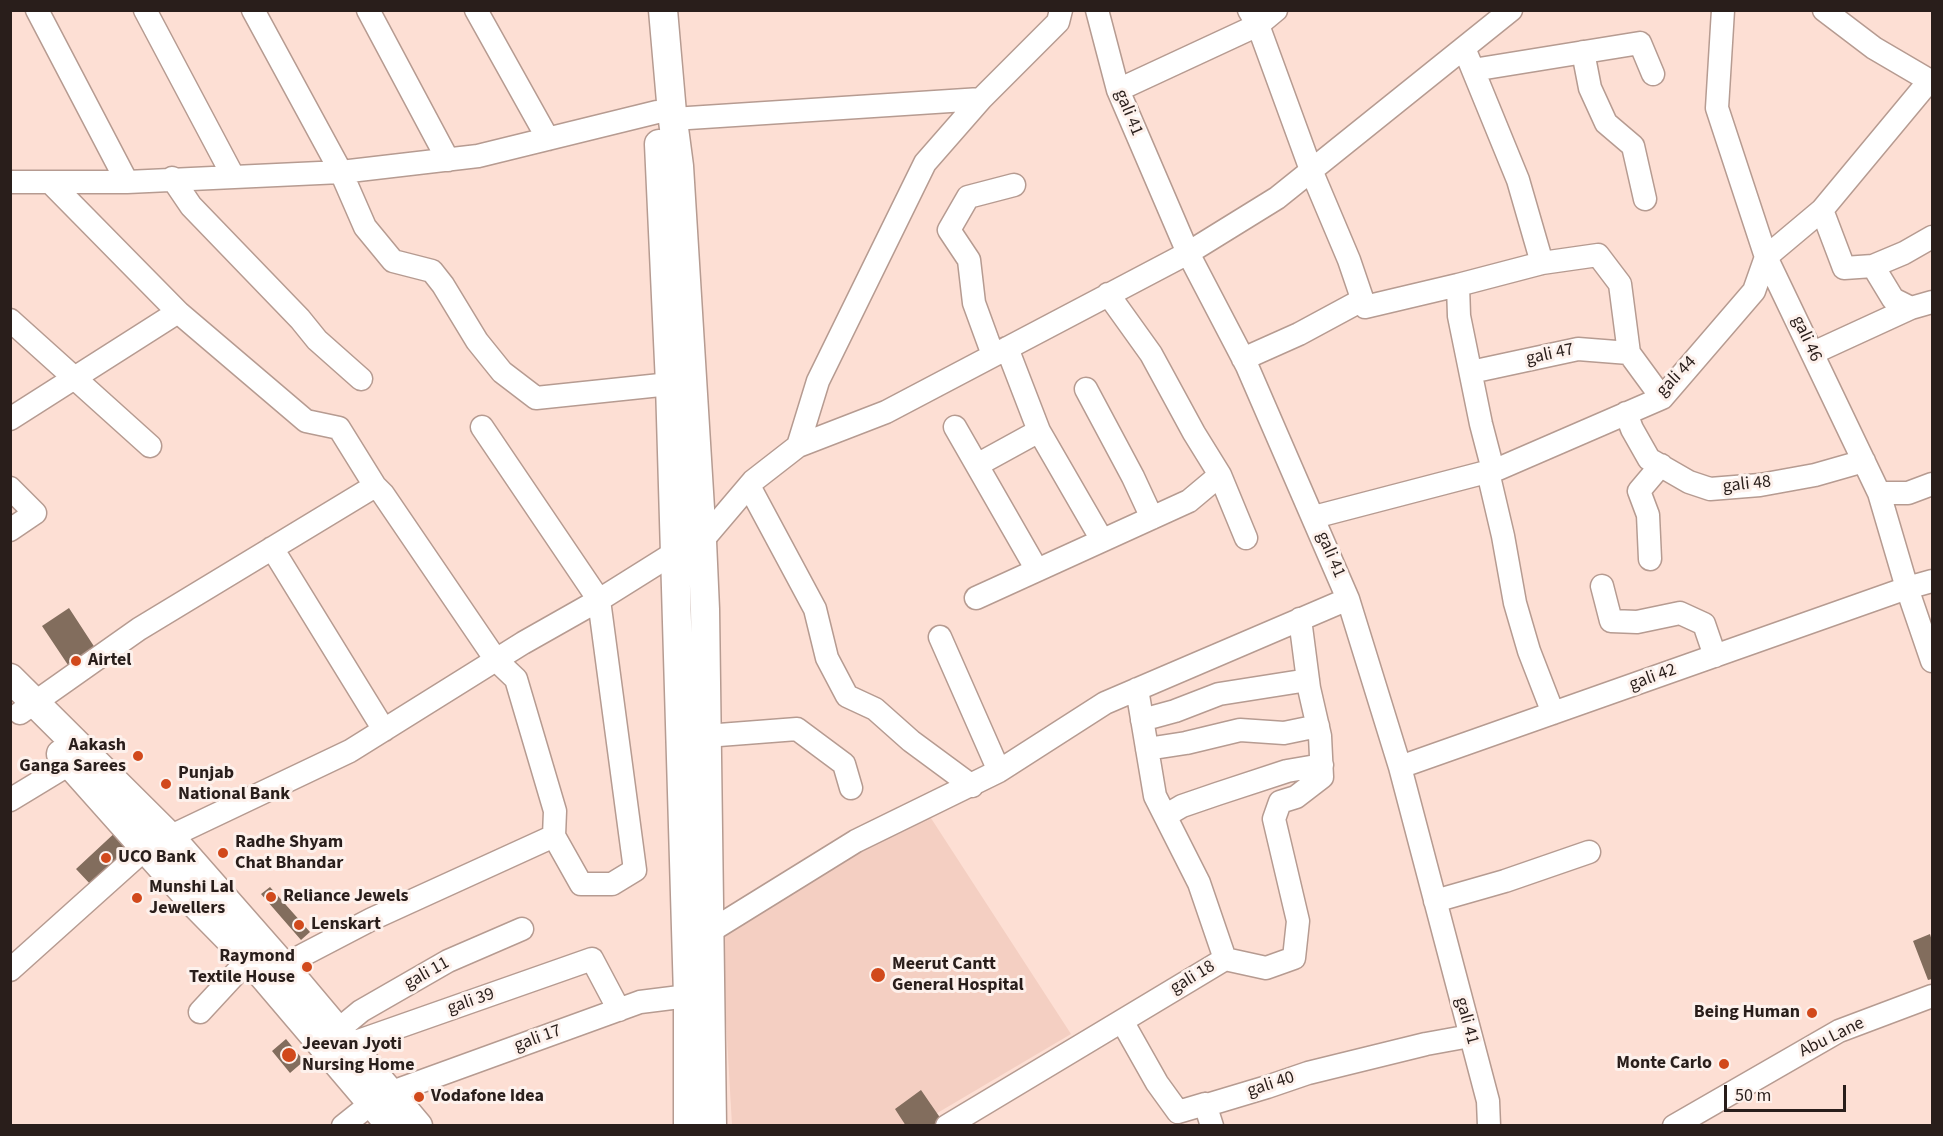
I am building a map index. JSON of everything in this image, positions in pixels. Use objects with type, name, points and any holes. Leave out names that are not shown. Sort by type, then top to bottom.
[{"type":"main road","points":[[645,10],[665,116],[679,166],[702,541],[712,1125]]},
{"type":"main road","points":[[663,10],[674,553],[688,996],[688,1125]]},
{"type":"main road","points":[[10,678],[22,706],[71,763],[158,842],[191,900],[382,1097],[418,1125]]},
{"type":"main road","points":[[22,706],[285,968],[344,1037],[382,1097],[392,1125]]},
{"type":"street","points":[[37,10],[127,182]]},
{"type":"street","points":[[145,10],[233,176]]},
{"type":"street","points":[[253,10],[340,172],[365,227],[393,261],[432,271],[477,341],[502,372],[536,398],[670,384]]},
{"type":"street","points":[[368,10],[448,160]]},
{"type":"street","points":[[476,10],[548,139]]},
{"type":"street","points":[[798,446],[818,381],[925,163],[981,99],[1058,22],[1061,10]]},
{"type":"street","name":"gali 41","points":[[1097,10],[1118,90],[1188,253],[1244,359],[1348,599],[1400,767],[1488,1101],[1489,1125]]},
{"type":"street","points":[[1118,90],[1254,18],[1276,10]]},
{"type":"street","points":[[10,970],[158,842],[350,751],[674,553],[702,541],[749,486],[798,446],[886,412],[1188,253],[1277,198],[1511,10]]},
{"type":"street","name":"gali 46","points":[[1723,10],[1716,108],[1766,257],[1880,494],[1907,588],[1932,661]]},
{"type":"street","points":[[1766,257],[1822,210],[1931,81],[1874,48],[1824,10]]},
{"type":"street","points":[[1254,18],[1365,307],[1542,263],[1598,255],[1620,284],[1629,353],[1662,398]]},
{"type":"street","points":[[1473,70],[1640,43],[1653,74]]},
{"type":"street","points":[[1464,48],[1518,180],[1542,263]]},
{"type":"street","points":[[1583,52],[1590,88],[1606,123],[1633,146],[1645,199]]},
{"type":"street","points":[[14,176],[50,182],[127,182],[172,178],[340,172],[478,156],[548,139],[665,116],[981,99]]},
{"type":"street","points":[[172,178],[191,206],[300,319],[317,340],[361,379]]},
{"type":"street","points":[[50,182],[178,312],[306,421],[339,428],[375,486],[383,494],[496,660],[516,679],[555,811],[554,836],[581,884],[612,884],[635,870],[599,600],[482,427]]},
{"type":"street","points":[[1014,185],[968,197],[950,230],[969,260],[974,303],[1040,431],[1102,540]]},
{"type":"street","points":[[1822,210],[1844,268],[1873,266],[1904,253],[1932,237]]},
{"type":"street","name":"gali 44","points":[[1314,517],[1491,471],[1662,398],[1754,291],[1766,257]]},
{"type":"street","points":[[1873,266],[1893,299],[1922,305]]},
{"type":"street","points":[[1458,285],[1460,316],[1515,603],[1529,651],[1553,713]]},
{"type":"street","points":[[1108,294],[1151,354],[1220,475],[1246,538]]},
{"type":"street","points":[[1244,359],[1299,334],[1362,300]]},
{"type":"street","points":[[1813,353],[1922,305]]},
{"type":"street","points":[[10,419],[178,312]]},
{"type":"street","points":[[10,320],[150,446]]},
{"type":"street","name":"gali 47","points":[[1471,372],[1578,348],[1629,353]]},
{"type":"street","points":[[1086,389],[1152,518]]},
{"type":"street","name":"gali 48","points":[[1626,413],[1649,459],[1689,482],[1710,489],[1771,483],[1815,475],[1864,461]]},
{"type":"street","points":[[956,428],[1037,570]]},
{"type":"street","points":[[977,465],[1040,431]]},
{"type":"street","points":[[1650,559],[1648,515],[1639,491],[1661,465]]},
{"type":"street","points":[[976,598],[1189,501],[1220,475]]},
{"type":"street","points":[[1880,494],[1908,493],[1932,484]]},
{"type":"street","points":[[22,706],[139,629],[375,486]]},
{"type":"street","points":[[749,486],[815,609],[827,658],[847,696],[874,709],[911,741],[972,786]]},
{"type":"street","points":[[10,488],[35,513],[10,530]]},
{"type":"street","points":[[272,548],[384,730]]},
{"type":"street","name":"gali 42","points":[[1400,767],[1932,581]]},
{"type":"street","points":[[1602,586],[1611,621],[1636,622],[1680,614],[1704,624],[1715,656]]},
{"type":"street","points":[[709,932],[856,841],[999,771],[1105,703],[1348,599]]},
{"type":"street","points":[[1225,959],[1266,968],[1294,957],[1298,921],[1274,819],[1280,802],[1296,797],[1322,777],[1318,726],[1308,680],[1300,619]]},
{"type":"street","points":[[940,637],[999,771]]},
{"type":"street","points":[[1142,720],[1175,711],[1219,694],[1308,680]]},
{"type":"street","name":"gali 18","points":[[947,1125],[1225,959],[1199,883],[1155,796],[1137,689]]},
{"type":"street","points":[[1147,749],[1186,743],[1240,730],[1284,734],[1318,726]]},
{"type":"street","points":[[706,736],[797,729],[844,764],[851,788]]},
{"type":"street","points":[[10,800],[71,763]]},
{"type":"street","points":[[1165,816],[1182,806],[1287,771],[1322,765]]},
{"type":"street","points":[[285,968],[303,955],[372,919],[554,836]]},
{"type":"street","points":[[1435,901],[1589,852]]},
{"type":"street","name":"gali 11","points":[[344,1037],[360,1011],[448,961],[522,929]]},
{"type":"street","points":[[200,1012],[249,959]]},
{"type":"street","name":"gali 39","points":[[344,1037],[592,959],[619,1010]]},
{"type":"street","name":"gali 17","points":[[343,1125],[382,1097],[640,1002],[688,996]]},
{"type":"street","name":"Abu Lane","points":[[1674,1125],[1839,1031],[1932,996]]},
{"type":"street","name":"gali 40","points":[[1122,1021],[1157,1083],[1178,1112],[1267,1088],[1308,1073],[1426,1044],[1470,1036]]},
{"type":"street","points":[[1205,1104],[1212,1125]]},
{"type":"shaded area","name":"Meerut Cantt General Hospital","points":[[927,812],[1071,1034],[917,1125],[732,1125],[720,916]]},
{"type":"building","points":[[69,608],[99,654],[72,671],[42,626]]},
{"type":"building","name":"UCO Bank","points":[[119,829],[135,846],[92,886],[76,869]]},
{"type":"building","points":[[270,887],[310,932],[301,940],[261,894]]},
{"type":"building","points":[[1930,934],[1932,979],[1928,980],[1913,941]]},
{"type":"building","points":[[286,1039],[304,1061],[290,1073],[272,1051]]},
{"type":"building","points":[[921,1090],[941,1119],[932,1126],[906,1126],[895,1109]]},
{"type":"place","name":"Airtel","points":[[76,661]]},
{"type":"place","name":"Aakash Ganga Sarees","points":[[138,756]]},
{"type":"place","name":"Punjab National Bank","points":[[166,784]]},
{"type":"place","name":"Radhe Shyam Chat Bhandar","points":[[223,853]]},
{"type":"place","name":"UCO Bank","points":[[106,858]]},
{"type":"place","name":"Reliance Jewels","points":[[271,897]]},
{"type":"place","name":"Munshi Lal Jewellers","points":[[137,898]]},
{"type":"place","name":"Lenskart","points":[[299,925]]},
{"type":"place","name":"Raymond Textile House","points":[[307,967]]},
{"type":"place","name":"Meerut Cantt General Hospital","points":[[878,975]]},
{"type":"place","name":"Being Human","points":[[1812,1013]]},
{"type":"place","name":"Jeevan Jyoti Nursing Home","points":[[289,1055]]},
{"type":"place","name":"Monte Carlo","points":[[1724,1064]]},
{"type":"place","name":"Vodafone Idea","points":[[419,1097]]}]
